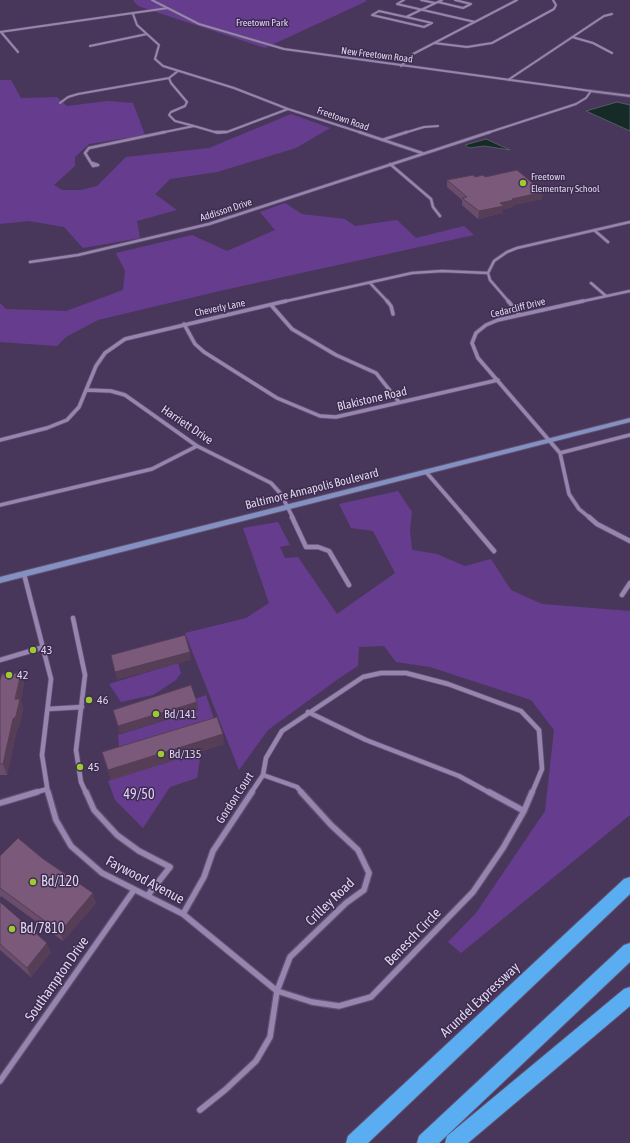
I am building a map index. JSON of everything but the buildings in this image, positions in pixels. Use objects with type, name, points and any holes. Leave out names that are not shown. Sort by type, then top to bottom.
[{"type":"highway","points":[[593,919],[630,876]]},
{"type":"highway","name":"Arundel Expressway","points":[[355,1143],[630,884]]},
{"type":"highway","points":[[426,1143],[630,951]]},
{"type":"highway","points":[[454,1143],[630,995]]},
{"type":"main road","name":"Baltimore Annapolis Boulevard","points":[[0,580],[630,420]]},
{"type":"street","points":[[152,0],[168,8]]},
{"type":"street","points":[[404,0],[397,4],[475,22]]},
{"type":"street","points":[[421,0],[463,8],[471,4],[455,0]]},
{"type":"street","points":[[398,21],[442,0]]},
{"type":"street","points":[[401,66],[413,54],[517,0]]},
{"type":"street","points":[[434,43],[459,47],[492,43],[554,9],[556,5],[553,0]]},
{"type":"street","points":[[1,32],[168,8]]},
{"type":"street","name":"New Freetown Road","points":[[168,8],[199,24],[273,47],[311,54],[591,91]]},
{"type":"street","points":[[379,11],[406,17],[432,23],[424,27],[372,14],[379,11]]},
{"type":"street","name":"Freetown Road","points":[[134,14],[137,25],[158,45],[155,56],[156,62],[163,66],[234,88],[288,109],[423,153]]},
{"type":"street","points":[[508,80],[604,16],[612,14]]},
{"type":"street","points":[[1,32],[18,52]]},
{"type":"street","points":[[90,46],[147,34]]},
{"type":"street","points":[[572,37],[593,43],[612,53]]},
{"type":"street","points":[[60,104],[68,97],[78,94],[169,78],[178,71]]},
{"type":"street","points":[[169,78],[172,86],[187,102],[185,106],[171,112],[169,117],[175,121],[218,133],[227,132],[288,109]]},
{"type":"street","points":[[423,153],[576,104],[586,98],[591,91],[630,96]]},
{"type":"street","points":[[92,163],[85,153],[89,148],[194,126]]},
{"type":"street","points":[[382,140],[424,127],[438,126]]},
{"type":"street","name":"Addisson Drive","points":[[30,262],[78,255],[177,233],[209,224],[423,153]]},
{"type":"street","points":[[390,164],[431,199],[433,207],[440,216]]},
{"type":"street","points":[[520,315],[496,289],[490,280],[488,273],[490,266],[494,261],[507,252],[630,222]]},
{"type":"street","points":[[594,230],[608,242]]},
{"type":"street","name":"Cheverly Lane","points":[[0,440],[47,428],[67,420],[79,407],[99,360],[114,345],[136,335],[425,271],[488,273]]},
{"type":"street","points":[[370,283],[391,306],[393,314]]},
{"type":"street","points":[[591,283],[606,296]]},
{"type":"street","name":"Cedarcliff Drive","points":[[560,453],[478,358],[474,350],[473,340],[476,333],[486,324],[630,291]]},
{"type":"street","points":[[271,305],[292,329],[336,355],[367,368],[376,374],[399,402]]},
{"type":"street","name":"Blakistone Road","points":[[184,324],[195,344],[204,352],[277,398],[313,414],[336,417],[498,380]]},
{"type":"street","name":"Harriett Drive","points":[[87,390],[111,391],[125,395],[197,446],[271,483],[281,494],[306,547],[318,547],[329,551],[349,585]]},
{"type":"street","points":[[630,436],[560,453],[569,494],[579,509],[597,524],[630,541]]},
{"type":"street","points":[[0,505],[152,469],[197,446]]},
{"type":"street","points":[[426,472],[494,551]]},
{"type":"street","name":"Faywood Avenue","points":[[24,574],[51,679],[42,755],[47,789],[56,820],[71,846],[102,873],[183,914],[277,991]]},
{"type":"street","points":[[622,595],[630,584]]},
{"type":"street","points":[[73,618],[85,675],[76,750],[80,782],[94,810],[117,835],[139,851],[170,867],[148,895]]},
{"type":"street","points":[[0,660],[44,647]]},
{"type":"street","name":"Gordon Court","points":[[183,914],[204,877],[213,851],[263,775],[266,758],[282,731],[308,712],[363,677],[381,673]]},
{"type":"street","name":"Benesch Circle","points":[[277,991],[312,1002],[340,1006],[371,997],[473,892],[504,848],[524,812],[542,769],[539,730],[521,711],[448,684],[406,673],[381,673]]},
{"type":"street","points":[[48,709],[82,707]]},
{"type":"street","points":[[308,712],[366,740],[459,776],[524,812]]},
{"type":"street","name":"Crilley Road","points":[[263,775],[297,787],[331,825],[358,850],[369,873],[364,890],[346,903],[290,957],[277,991]]},
{"type":"street","points":[[0,803],[47,789]]},
{"type":"street","name":"Southampton Drive","points":[[0,1081],[134,890]]},
{"type":"street","points":[[200,1110],[225,1090],[256,1061],[270,1037],[277,991]]},
{"type":"green space","name":"Freetown Park","points":[[133,0],[367,1],[265,48],[138,6]]},
{"type":"green space","points":[[0,80],[11,80],[21,98],[57,97],[67,106],[108,101],[133,103],[145,135],[89,144],[75,157],[75,166],[54,185],[62,190],[81,190],[97,186],[126,157],[209,148],[291,114],[330,128],[296,148],[217,172],[170,179],[155,194],[177,210],[137,221],[140,238],[83,248],[64,227],[29,221],[0,224]]},
{"type":"green space","points":[[285,203],[302,214],[345,219],[355,226],[397,220],[416,238],[464,226],[474,235],[224,290],[98,320],[66,337],[57,346],[0,342],[0,303],[6,309],[66,311],[123,290],[125,271],[116,253],[192,235],[227,251],[275,230],[260,212]]},
{"type":"green space","points":[[398,491],[412,512],[410,530],[412,550],[437,554],[465,566],[491,559],[511,590],[542,604],[630,611],[630,815],[461,953],[448,942],[476,913],[545,811],[554,730],[531,700],[430,667],[396,662],[384,646],[359,647],[358,666],[268,730],[239,770],[185,633],[246,618],[269,603],[243,528],[278,522],[290,545],[280,547],[285,558],[298,557],[337,614],[395,573],[373,531],[351,528],[339,504]]},
{"type":"green space","points":[[178,663],[181,673],[176,680],[153,695],[121,702],[109,684]]},
{"type":"green space","points":[[206,695],[216,725],[120,757],[118,735],[198,710],[195,699]]},
{"type":"green space","name":"49/50","points":[[201,752],[197,778],[170,787],[143,828],[115,800],[108,781]]},
{"type":"shaded area","points":[[617,102],[630,105],[630,131],[586,111]]},
{"type":"shaded area","points":[[486,139],[510,150],[484,146],[469,148],[465,145]]},
{"type":"place","name":"Freetown Elementary School","points":[[523,183]]},
{"type":"place","name":"43","points":[[33,650]]},
{"type":"place","name":"42","points":[[9,675]]},
{"type":"place","name":"46","points":[[89,700]]},
{"type":"place","name":"Bd/141","points":[[156,714]]},
{"type":"place","name":"Bd/135","points":[[161,754]]},
{"type":"place","name":"45","points":[[80,767]]},
{"type":"place","name":"Bd/120","points":[[33,882]]},
{"type":"place","name":"Bd/7810","points":[[12,929]]}]
